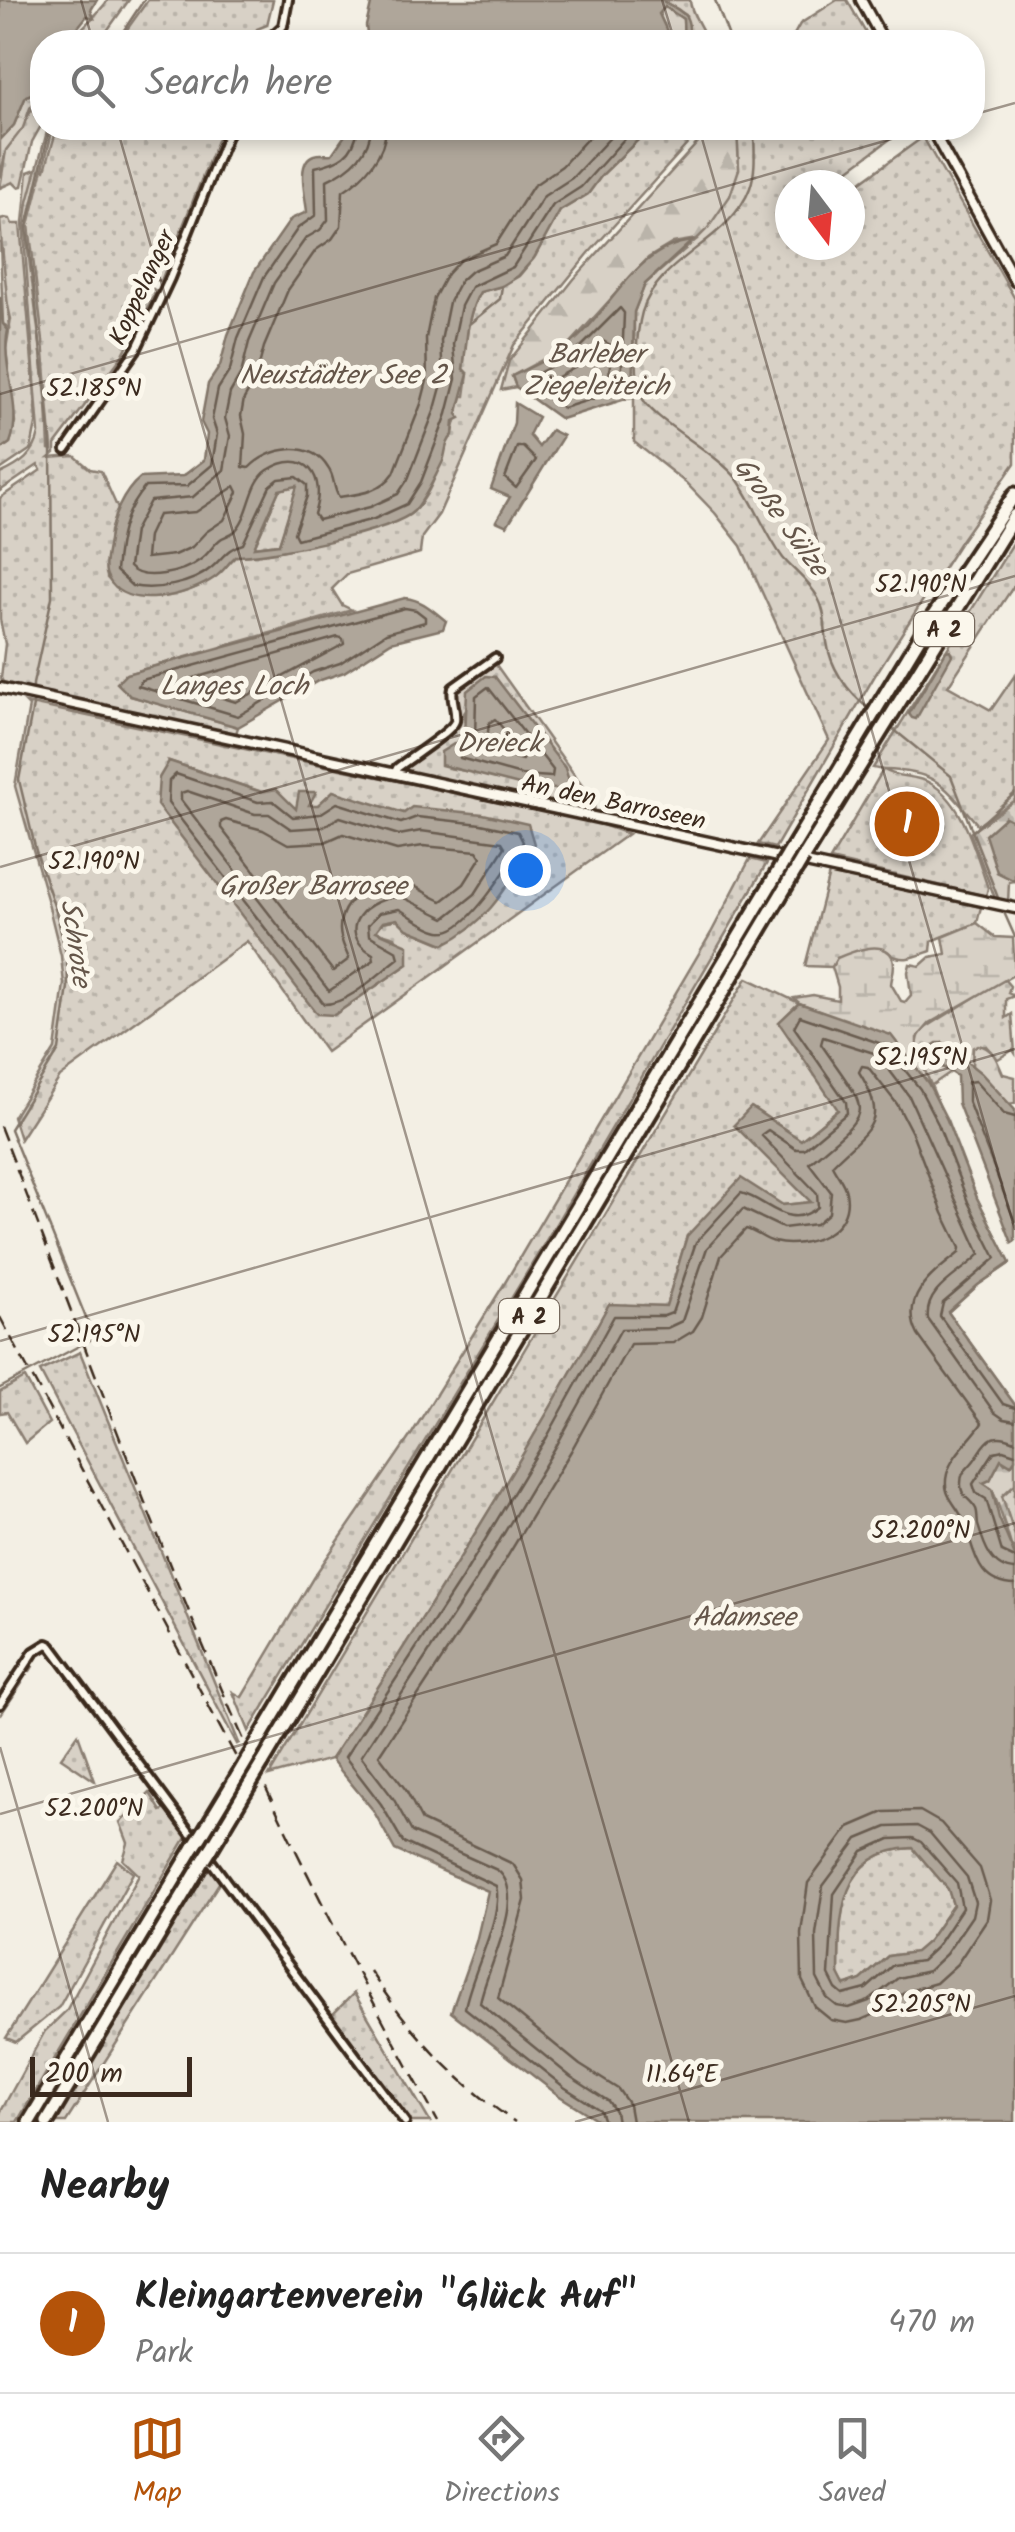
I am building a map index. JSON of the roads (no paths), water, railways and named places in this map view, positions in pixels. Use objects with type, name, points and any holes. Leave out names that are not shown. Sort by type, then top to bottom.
[{"type":"highway","name":"A 2","points":[[30,2122],[785,860],[975,550],[1015,494]]},
{"type":"highway","name":"A 2","points":[[48,2122],[800,863],[1015,515]]},
{"type":"highway","points":[[994,546],[1015,528]]},
{"type":"street","points":[[279,30],[288,0]]},
{"type":"street","points":[[861,0],[877,30]]},
{"type":"street","name":"Koppelanger","points":[[66,450],[95,400],[134,354],[164,292],[225,140]]},
{"type":"street","points":[[938,140],[1015,281]]},
{"type":"street","points":[[394,774],[452,727],[454,688],[495,658]]},
{"type":"street","name":"An den Barroseen","points":[[0,688],[1006,906]]},
{"type":"street","points":[[0,1704],[38,1648],[46,1644],[54,1649],[405,2122]]},
{"type":"water","points":[[0,0],[97,0],[91,10],[94,18],[87,16],[76,30],[30,30],[30,94],[14,125],[0,140]]},
{"type":"water","points":[[372,0],[661,0],[684,15],[689,30],[683,30],[683,19],[665,7],[659,14],[666,30],[366,30]]},
{"type":"water","name":"Neustädter See 2","points":[[342,140],[638,140],[588,194],[560,211],[534,258],[518,276],[502,286],[480,292],[468,329],[463,369],[468,374],[457,414],[460,418],[454,421],[443,461],[414,511],[357,534],[236,556],[214,578],[174,595],[128,595],[116,589],[105,569],[110,532],[119,506],[140,478],[183,476],[204,460],[207,434],[201,422],[208,384],[220,366],[228,335],[254,272],[291,219],[307,212],[303,172],[308,159],[316,154],[332,154]],"holes":[[[297,486],[279,544],[254,547],[279,490]]]},
{"type":"water","name":"Barleber Ziegeleiteich","points":[[692,241],[645,284],[634,312],[632,397],[561,419],[516,387],[512,376],[568,346],[638,268],[671,246]]},
{"type":"water","points":[[0,297],[3,324],[8,330],[14,429],[10,443],[0,450]]},
{"type":"water","points":[[515,403],[538,417],[529,435],[539,447],[551,430],[563,436],[507,526],[496,521],[510,497],[491,489],[514,423]]},
{"type":"water","name":"Langes Loch","points":[[405,598],[422,603],[446,621],[443,629],[391,642],[344,672],[318,681],[238,727],[130,696],[117,683],[126,674]]},
{"type":"water","points":[[950,650],[952,655],[916,719],[912,718],[909,714]]},
{"type":"water","name":"Dreieck","points":[[486,676],[495,677],[565,768],[571,787],[564,790],[519,785],[441,765],[441,752],[465,737],[467,691]]},
{"type":"water","name":"Großer Barrosee","points":[[169,761],[261,792],[276,789],[296,809],[299,792],[316,792],[309,805],[318,805],[333,791],[404,813],[412,807],[483,814],[528,824],[534,844],[485,914],[444,944],[407,929],[397,919],[383,922],[376,931],[408,945],[408,964],[334,1015],[317,1014],[157,805],[159,778]]},
{"type":"water","points":[[1005,817],[1015,822],[1015,881],[997,872],[985,835]]},
{"type":"water","name":"Adamsee","points":[[799,1003],[891,1035],[928,1083],[977,1198],[1010,1263],[948,1312],[1015,1405],[1015,1459],[1011,1465],[1001,1459],[990,1480],[983,1483],[992,1489],[1015,1556],[1015,2122],[601,2122],[558,2095],[451,2012],[476,1942],[488,1891],[395,1850],[373,1810],[331,1759],[474,1535],[609,1304],[666,1306],[687,1236],[741,1178],[783,1205],[811,1202],[734,1125],[751,1107],[801,1140],[838,1110],[779,1022]],"holes":[[[913,1848],[948,1889],[953,1905],[928,1941],[915,1952],[888,1956],[861,1980],[845,1986],[839,1974],[843,1909],[848,1890],[870,1861],[889,1852]]]},
{"type":"water","points":[[943,1043],[981,1073],[1015,1110],[1012,1243],[958,1103],[957,1076],[928,1057],[929,1048]]},
{"type":"waterway","name":"Schrote","points":[[124,30],[144,0]]},
{"type":"waterway","name":"Große Sülze","points":[[715,0],[726,30]]},
{"type":"waterway","name":"Schrote","points":[[0,1388],[94,1338],[10,1129],[59,1050],[68,987],[67,958],[57,915],[19,780],[33,706],[33,684],[52,597],[51,440],[27,227],[47,140]]},
{"type":"waterway","name":"Große Sülze","points":[[754,140],[754,173],[740,207],[663,277],[642,312],[637,353],[639,386],[646,404],[656,414],[737,479],[783,558],[818,598],[829,653],[837,672],[870,710]]},
{"type":"waterway","points":[[468,325],[500,299],[502,286]]},
{"type":"waterway","name":"Große Sülze","points":[[892,728],[951,776],[1000,903]]},
{"type":"waterway","points":[[972,832],[1015,793]]},
{"type":"waterway","name":"Große Sülze","points":[[1003,910],[1015,937]]},
{"type":"waterway","points":[[30,1671],[33,1666]]},
{"type":"waterway","points":[[1,1714],[22,1683]]},
{"type":"railway","points":[[0,1126],[210,1663],[289,1836],[438,2122]]},
{"type":"railway","points":[[0,1317],[251,1785]]},
{"type":"railway","points":[[370,1971],[435,2054],[515,2122]]},
{"type":"place","name":"Kleingartenverein \"Glück Auf\"","points":[[907,824]]}]
